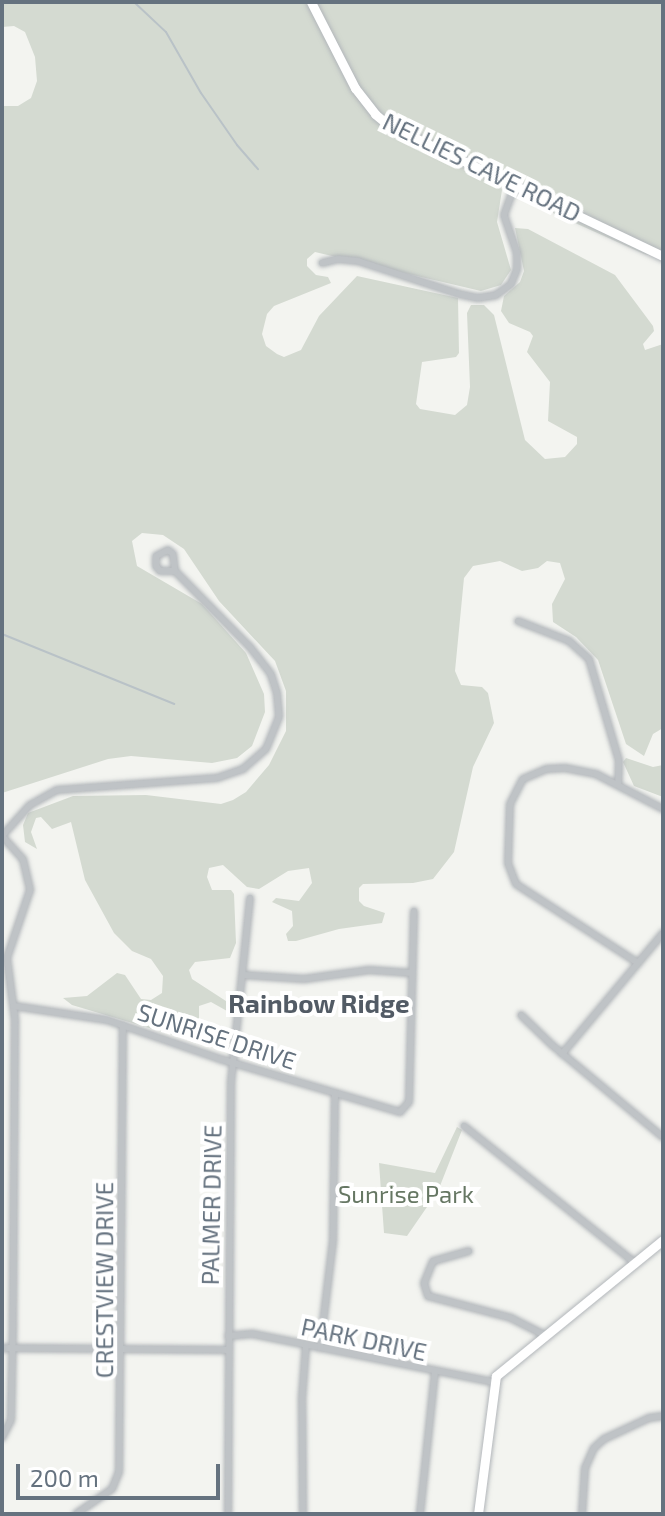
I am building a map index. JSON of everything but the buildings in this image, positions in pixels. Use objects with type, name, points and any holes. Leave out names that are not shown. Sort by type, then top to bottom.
[{"type":"street","name":"NELLIES CAVE ROAD","points":[[311,2],[355,88],[388,125],[663,256]]},
{"type":"street","points":[[322,263],[338,259],[358,261],[469,296],[496,295],[511,284],[517,269],[517,253],[504,215],[515,185]]},
{"type":"street","points":[[2,1438],[11,1420],[12,1349],[14,1006],[7,958],[11,939],[27,908],[30,884],[23,859],[2,836],[30,805],[57,790],[217,778],[243,769],[266,749],[279,716],[271,674],[250,647],[175,571]]},
{"type":"street","points":[[518,621],[569,641],[589,659],[619,761],[618,785]]},
{"type":"street","points":[[638,963],[522,890],[513,879],[508,863],[510,804],[523,779],[547,769],[565,768],[591,773],[663,809]]},
{"type":"street","name":"PALMER DRIVE","points":[[228,1514],[232,1061],[244,975],[250,898]]},
{"type":"street","points":[[244,975],[304,979],[369,970],[412,973],[414,911]]},
{"type":"street","points":[[562,1054],[663,933]]},
{"type":"street","name":"SUNRISE DRIVE","points":[[14,1006],[123,1025],[396,1112],[405,1110],[409,1102],[412,973]]},
{"type":"street","points":[[521,1015],[562,1054],[663,1137]]},
{"type":"street","name":"CRESTVIEW DRIVE","points":[[76,1514],[112,1489],[119,1478],[123,1025]]},
{"type":"street","points":[[320,1348],[333,1240],[335,1093]]},
{"type":"street","points":[[464,1126],[635,1263]]},
{"type":"street","points":[[478,1514],[494,1382],[504,1367],[663,1240]]},
{"type":"street","points":[[469,1251],[433,1261],[424,1283],[428,1296],[511,1318],[544,1335]]},
{"type":"street","name":"PARK DRIVE","points":[[228,1336],[253,1334],[494,1382]]},
{"type":"street","points":[[303,1514],[302,1384],[306,1345]]},
{"type":"street","points":[[2,1348],[228,1350]]},
{"type":"street","points":[[420,1514],[435,1372]]},
{"type":"street","points":[[582,1514],[585,1468],[594,1448],[606,1438],[649,1418],[663,1416]]},
{"type":"green space","points":[[2,2],[663,2],[663,251],[653,256],[644,254],[502,190],[497,222],[511,270],[501,285],[481,291],[315,252],[307,259],[307,266],[316,275],[328,277],[331,283],[274,306],[267,314],[262,334],[266,346],[284,357],[301,350],[319,316],[357,276],[458,298],[459,353],[456,357],[422,362],[416,404],[420,409],[455,415],[467,405],[470,387],[467,313],[471,305],[484,305],[494,315],[525,440],[545,459],[565,457],[577,444],[577,437],[548,421],[550,382],[527,352],[533,336],[509,323],[501,311],[504,296],[520,282],[524,271],[515,228],[528,229],[615,275],[653,326],[654,331],[643,344],[645,350],[663,344],[663,728],[653,734],[644,756],[626,744],[598,660],[576,637],[553,622],[552,604],[565,579],[560,563],[547,561],[538,568],[522,571],[500,561],[473,566],[464,578],[455,671],[461,685],[482,687],[488,693],[494,723],[473,767],[454,852],[433,879],[413,883],[363,884],[359,888],[359,901],[364,906],[385,913],[382,923],[339,929],[296,941],[288,941],[286,934],[293,926],[292,911],[272,902],[276,898],[299,901],[312,883],[309,868],[288,871],[259,889],[247,887],[223,865],[209,868],[207,877],[212,890],[231,890],[234,894],[236,943],[230,958],[195,962],[189,970],[192,979],[229,1003],[229,1007],[227,1011],[211,1002],[199,1006],[199,1026],[186,1039],[72,1005],[63,998],[87,996],[117,973],[125,975],[141,999],[151,1000],[162,993],[163,976],[151,959],[132,951],[114,933],[85,880],[71,822],[52,829],[41,817],[36,818],[31,832],[37,849],[25,842],[23,825],[28,813],[73,796],[146,795],[221,804],[233,800],[246,792],[269,765],[286,731],[286,691],[275,661],[219,601],[184,549],[163,535],[142,533],[132,541],[137,566],[202,604],[246,653],[264,694],[265,712],[252,746],[237,758],[212,763],[131,756],[108,759],[2,793],[2,106],[18,106],[31,98],[37,81],[35,57],[25,32],[14,26],[2,27]]},
{"type":"green space","points":[[626,758],[653,767],[663,765],[663,797],[634,786],[623,762]]},
{"type":"green space","name":"Sunrise Park","points":[[457,1127],[462,1130],[438,1191],[407,1236],[384,1233],[379,1163],[435,1173]]},
{"type":"waterway","points":[[134,2],[166,32],[201,93],[258,169]]},
{"type":"waterway","points":[[2,634],[174,704]]},
{"type":"district","name":"Rainbow Ridge","points":[[319,1003]]}]
